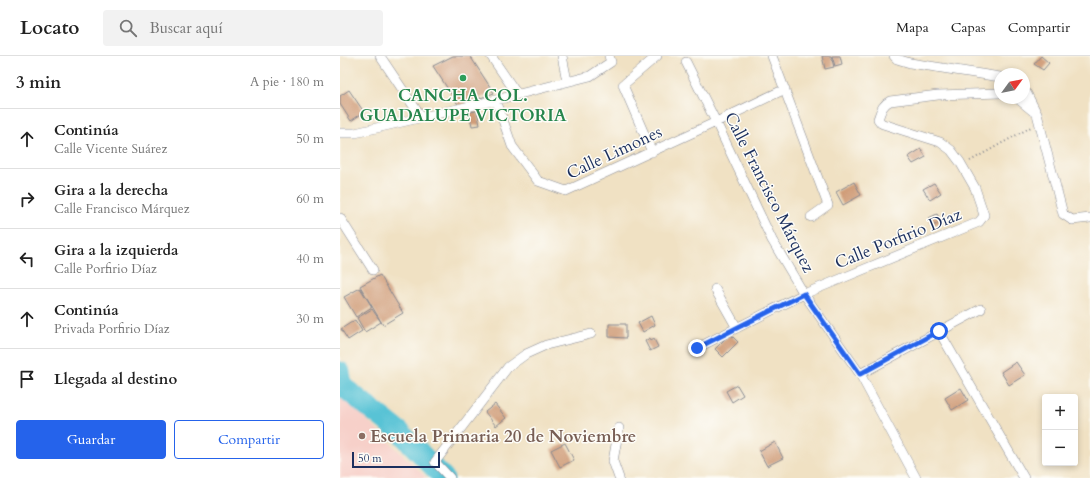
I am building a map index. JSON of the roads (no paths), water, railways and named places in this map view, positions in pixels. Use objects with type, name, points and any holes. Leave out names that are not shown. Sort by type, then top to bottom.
[{"type":"street","points":[[380,56],[421,117]]},
{"type":"street","points":[[491,56],[517,94]]},
{"type":"street","points":[[562,56],[567,82]]},
{"type":"street","points":[[340,133],[355,133],[590,76],[611,62],[609,56]]},
{"type":"street","points":[[652,152],[623,85],[657,56]]},
{"type":"street","points":[[772,56],[828,205],[811,217]]},
{"type":"street","points":[[894,56],[897,59],[910,63],[994,76]]},
{"type":"street","name":"Calle Francisco Márquez","points":[[686,62],[772,240],[804,294],[860,374],[916,478]]},
{"type":"street","name":"Calle Limones","points":[[496,100],[512,146],[525,164],[538,180],[566,192],[785,89]]},
{"type":"street","name":"Calle Porfirio Díaz","points":[[697,348],[804,294],[979,222],[984,215],[975,188],[962,165],[951,150],[940,142],[883,124],[878,119],[885,103],[890,101],[938,95],[994,93]]},
{"type":"street","points":[[1030,101],[1038,118],[1063,214],[1072,220],[1090,218]]},
{"type":"street","points":[[1023,104],[1038,118]]},
{"type":"street","points":[[340,218],[373,270]]},
{"type":"street","points":[[715,289],[737,328]]},
{"type":"street","points":[[860,374],[981,309]]},
{"type":"street","points":[[939,331],[1024,478]]},
{"type":"street","points":[[450,478],[435,462],[508,367],[526,354],[546,345],[592,334]]},
{"type":"street","points":[[619,428],[614,461],[619,478]]},
{"type":"waterway","points":[[340,372],[342,386],[400,432],[444,478]]},
{"type":"place","name":"CANCHA COL. GUADALUPE VICTORIA","points":[[463,78]]},
{"type":"place","name":"Escuela Primaria 20 de Noviembre","points":[[362,436]]}]
